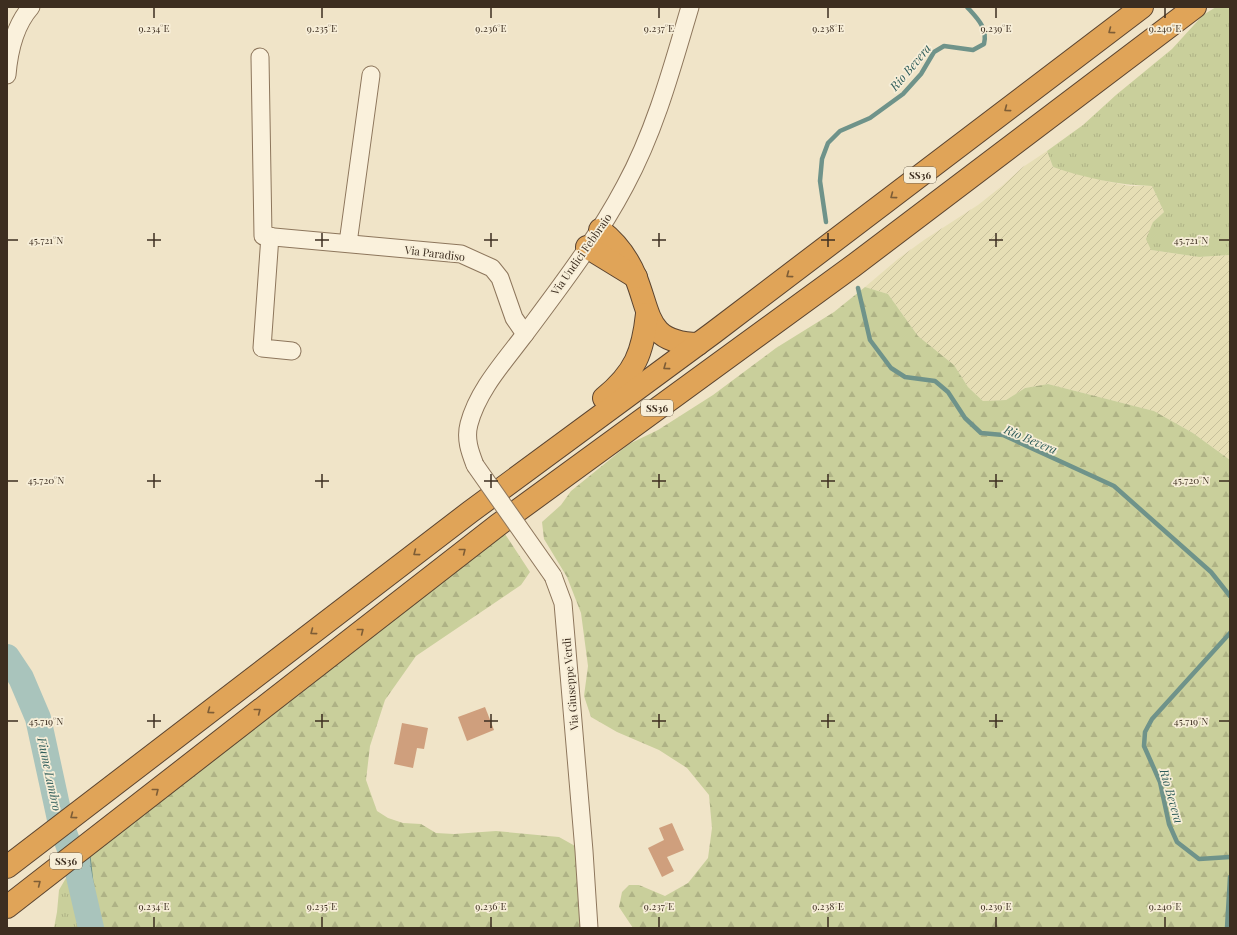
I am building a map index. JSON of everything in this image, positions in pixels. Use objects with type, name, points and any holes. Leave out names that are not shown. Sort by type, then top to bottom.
[{"type":"highway","name":"SS36","points":[[7,867],[470,512],[698,344],[1142,7]]},
{"type":"highway","name":"SS36","points":[[7,907],[498,524],[853,266],[1195,7]]},
{"type":"highway","points":[[600,230],[613,240],[624,254],[636,277],[647,314],[659,332],[670,340],[680,344],[698,344]]},
{"type":"highway","points":[[587,247],[636,277]]},
{"type":"highway","points":[[470,512],[507,472],[610,393],[626,377],[637,361],[642,350],[647,314]]},
{"type":"street","points":[[7,75],[14,40],[23,16],[31,7]]},
{"type":"street","name":"Via Undici Febbraio","points":[[475,465],[467,439],[472,415],[495,373],[600,230],[626,186],[646,142],[673,64],[690,7]]},
{"type":"street","points":[[260,57],[263,236],[270,236],[262,348],[292,351]]},
{"type":"street","points":[[348,244],[371,75]]},
{"type":"street","name":"Via Paradiso","points":[[270,236],[462,254],[478,260],[492,268],[500,278],[514,318],[525,334]]},
{"type":"street","name":"Via Giuseppe Verdi","points":[[475,465],[553,576],[563,603],[589,928]]},
{"type":"shaded area","points":[[1047,151],[1053,167],[1130,186],[1152,186],[1164,212],[1153,222],[1151,250],[1199,257],[1230,255],[1230,460],[1193,433],[1154,411],[1048,384],[1025,388],[1006,400],[983,401],[968,387],[954,365],[918,336],[888,294],[865,287],[898,259],[924,240],[978,205],[1023,167]]},
{"type":"green space","points":[[1216,7],[1230,7],[1230,255],[1199,257],[1151,250],[1146,239],[1153,222],[1164,212],[1152,186],[1102,180],[1053,167],[1047,151],[1083,125],[1116,95],[1172,49],[1203,15]]},
{"type":"green space","points":[[865,287],[888,294],[918,336],[954,365],[968,387],[983,401],[1006,400],[1025,388],[1048,384],[1154,411],[1193,433],[1230,460],[1230,928],[633,928],[619,907],[622,892],[629,885],[639,885],[665,896],[688,883],[708,858],[712,828],[709,795],[687,768],[659,750],[617,732],[591,717],[584,696],[588,666],[581,613],[567,577],[544,539],[542,522],[561,505],[571,491],[629,444],[658,430],[713,395],[776,348],[834,312]]},
{"type":"green space","points":[[505,534],[530,572],[521,585],[416,656],[385,700],[370,746],[366,780],[377,811],[388,818],[403,823],[421,824],[436,833],[454,834],[496,831],[559,837],[584,851],[589,928],[98,928],[90,855],[106,841],[309,687],[416,599]]},
{"type":"green space","points":[[70,871],[83,928],[54,928],[59,890]]},
{"type":"water","points":[[90,855],[98,928],[83,928],[70,871]]},
{"type":"building","points":[[485,707],[494,730],[467,741],[458,717]]},
{"type":"building","points":[[402,723],[428,728],[424,749],[417,748],[413,768],[394,764]]},
{"type":"building","points":[[672,823],[684,850],[667,857],[674,871],[662,877],[648,848],[664,840],[659,828]]},
{"type":"waterway","name":"Rio Bevera","points":[[826,222],[820,181],[822,159],[828,143],[840,131],[870,118],[903,94],[921,74],[934,52],[944,46],[973,50],[984,44],[985,38],[983,28],[978,19],[967,7]]},
{"type":"waterway","name":"Rio Bevera","points":[[858,288],[870,340],[891,368],[905,377],[935,381],[948,392],[965,418],[981,433],[1003,435],[1114,486],[1211,572],[1230,596]]},
{"type":"waterway","name":"Rio Bevera","points":[[1230,633],[1152,719],[1145,732],[1144,746],[1160,782],[1169,824],[1177,842],[1199,859],[1230,857]]},
{"type":"waterway","name":"Fiume Lambro","points":[[7,657],[21,678],[38,718],[61,824],[78,872],[91,928]]},
{"type":"waterway","points":[[1227,928],[1230,877]]}]
